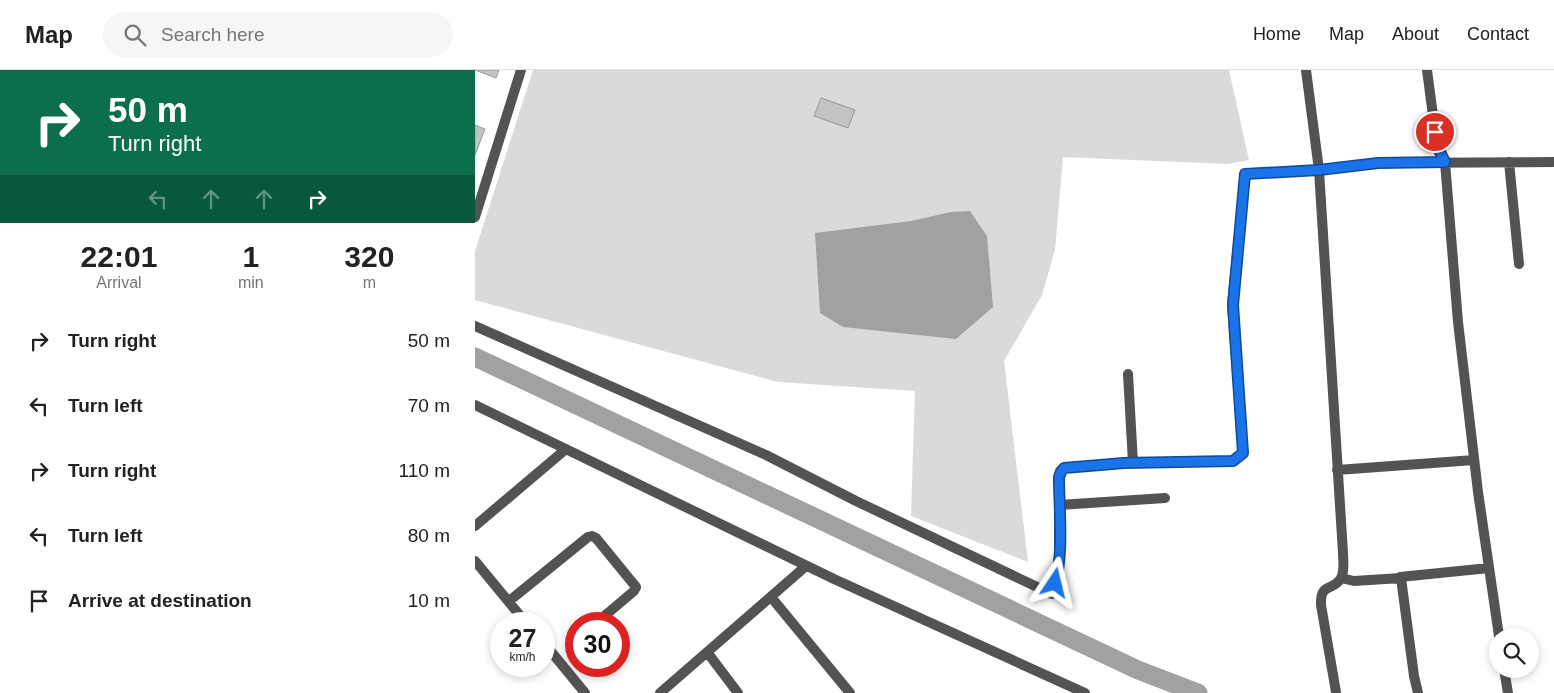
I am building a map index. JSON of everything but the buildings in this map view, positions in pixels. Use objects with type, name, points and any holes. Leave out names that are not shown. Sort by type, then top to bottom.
[{"type":"street","points":[[475,216],[521,70]]},
{"type":"street","points":[[1306,70],[1319,170],[1343,553],[1341,578],[1325,588],[1321,596],[1337,692]]},
{"type":"street","points":[[1427,70],[1437,146],[1445,162],[1458,322],[1474,460],[1498,628]]},
{"type":"street","points":[[1509,162],[1519,264]]},
{"type":"street","points":[[475,326],[766,455],[856,501],[1052,594],[1058,573],[1059,477],[1064,468],[1133,463],[1233,461],[1243,453],[1233,305],[1245,174],[1319,170],[1378,163],[1554,162]]},
{"type":"street","points":[[1128,374],[1133,463]]},
{"type":"street","points":[[475,405],[806,566],[1085,693]]},
{"type":"street","points":[[475,526],[566,449]]},
{"type":"street","points":[[1337,470],[1474,460]]},
{"type":"street","points":[[1059,505],[1165,498]]},
{"type":"street","points":[[509,601],[588,536],[592,536],[596,538],[636,587],[634,591],[609,612]]},
{"type":"street","points":[[475,561],[518,612]]},
{"type":"street","points":[[660,693],[806,566]]},
{"type":"street","points":[[1341,578],[1354,581],[1401,578],[1489,568]]},
{"type":"street","points":[[1401,578],[1418,693]]},
{"type":"street","points":[[771,597],[850,693]]},
{"type":"street","points":[[707,652],[738,693]]},
{"type":"street","points":[[555,656],[585,693]]},
{"type":"street","points":[[1505,678],[1507,693]]},
{"type":"shaded area","points":[[533,70],[1229,70],[1249,160],[1228,164],[1063,157],[1055,250],[1042,295],[1004,361],[1028,562],[911,516],[915,391],[778,382],[475,300],[475,251]]},
{"type":"shaded area","points":[[970,211],[987,236],[993,307],[956,339],[843,327],[820,313],[815,233],[911,221],[951,212]]},
{"type":"waterway","points":[[475,357],[1138,670],[1198,693]]},
{"type":"route","points":[[1055,583],[1059,558],[1059,477],[1064,468],[1124,463],[1233,461],[1243,453],[1233,305],[1245,174],[1319,170],[1378,163],[1445,162],[1437,146],[1435,132]]}]
